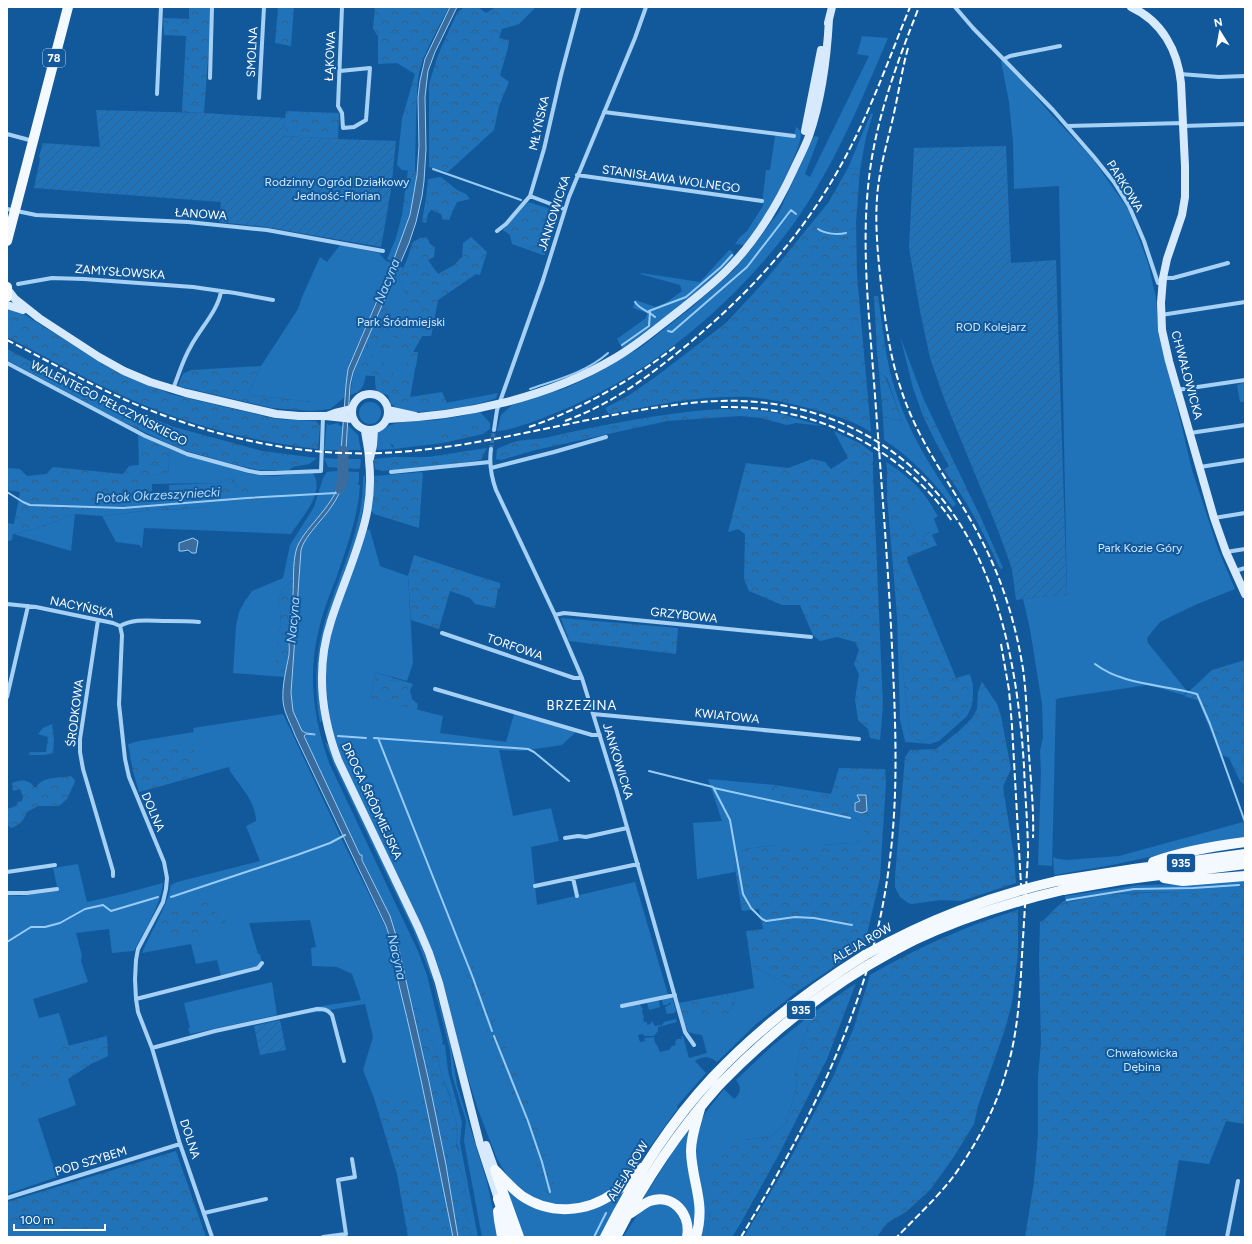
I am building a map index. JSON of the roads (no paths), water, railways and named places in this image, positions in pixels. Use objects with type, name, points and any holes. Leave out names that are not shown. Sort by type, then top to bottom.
[{"type":"main road","name":"78","points":[[7,241],[11,210],[33,141],[68,7]]},
{"type":"main road","points":[[387,419],[458,412],[500,403],[559,385],[608,362],[636,344],[726,272],[752,241],[773,211],[810,134],[824,68],[829,19],[832,7]]},
{"type":"main road","name":"CHWAŁOWICKA","points":[[1131,7],[1147,17],[1163,32],[1174,52],[1180,74],[1185,197],[1182,215],[1167,259],[1162,281],[1161,315],[1164,343],[1214,518],[1226,552],[1245,594]]},
{"type":"main road","points":[[7,291],[18,302],[39,318],[116,367],[143,380],[173,390],[280,414],[325,416],[336,415],[352,409]]},
{"type":"main road","points":[[7,305],[16,307],[39,318]]},
{"type":"main road","points":[[370,394],[377,396],[383,400],[388,410],[387,419],[382,426],[374,430],[365,430],[357,425],[353,419],[352,409],[354,403],[358,398],[364,395],[370,394]]},
{"type":"main road","points":[[388,410],[415,416]]},
{"type":"main road","points":[[336,415],[353,419]]},
{"type":"main road","name":"DROGA ŚRÓDMIEJSKA","points":[[365,430],[370,458]]},
{"type":"main road","name":"DROGA ŚRÓDMIEJSKA","points":[[374,430],[370,458],[369,491],[364,523],[331,621],[324,648],[322,676],[324,712],[328,731],[338,760],[429,953],[439,983],[480,1144],[498,1199]]},
{"type":"main road","points":[[1134,869],[1174,855],[1210,847],[1245,842]]},
{"type":"main road","name":"ALEJA ROW","points":[[605,1237],[652,1154],[678,1118],[716,1081],[756,1035],[820,984],[865,955],[916,928],[960,909],[1013,892],[1057,881],[1245,854]]},
{"type":"main road","name":"ALEJA ROW","points":[[616,1237],[664,1154],[700,1106],[716,1081],[818,998],[867,965],[919,938],[962,919],[1016,901],[1063,890],[1150,876],[1245,864]]},
{"type":"main road","points":[[1150,876],[1183,881],[1245,876]]},
{"type":"main road","points":[[696,1237],[700,1206],[692,1161],[692,1144],[700,1106]]},
{"type":"main road","name":"DROGA ŚRÓDMIEJSKA","points":[[475,1123],[485,1142],[495,1170]]},
{"type":"main road","points":[[495,1170],[520,1194],[534,1203],[553,1209],[575,1209],[595,1204],[615,1193],[652,1154]]},
{"type":"main road","points":[[495,1170],[519,1237]]},
{"type":"main road","points":[[498,1199],[499,1220],[502,1237]]},
{"type":"main road","points":[[498,1199],[511,1237]]},
{"type":"main road","points":[[627,1216],[650,1201],[667,1201],[677,1206],[684,1213],[688,1226],[687,1237]]},
{"type":"street","points":[[156,94],[161,7]]},
{"type":"street","points":[[210,78],[212,7]]},
{"type":"street","name":"SMOLNA","points":[[260,98],[264,7]]},
{"type":"street","name":"ŁĄKOWA","points":[[340,71],[370,68],[366,120],[354,127],[343,128],[342,113],[338,106],[342,7]]},
{"type":"street","name":"MŁYŃSKA","points":[[496,231],[506,224],[530,196],[544,149],[578,7]]},
{"type":"street","name":"JANKOWICKA","points":[[494,430],[496,415],[545,275],[564,208],[635,38],[646,7]]},
{"type":"street","name":"PARKOWA","points":[[955,7],[1068,126],[1110,177],[1129,206],[1144,241],[1158,283],[1162,281]]},
{"type":"street","points":[[1004,59],[1010,56],[1060,46]]},
{"type":"street","points":[[1180,74],[1219,77],[1245,76]]},
{"type":"street","points":[[604,112],[794,136]]},
{"type":"street","points":[[1068,126],[1245,124]]},
{"type":"street","points":[[7,134],[33,141]]},
{"type":"street","name":"STANISŁAWA WOLNEGO","points":[[577,175],[762,201]]},
{"type":"street","points":[[530,196],[564,208]]},
{"type":"street","name":"ŁANOWA","points":[[11,210],[36,215],[188,222],[267,230],[383,252]]},
{"type":"street","points":[[1162,281],[1228,263]]},
{"type":"street","name":"ZAMYSŁOWSKA","points":[[18,284],[52,278],[84,279],[186,287],[221,291],[273,300]]},
{"type":"street","points":[[173,390],[184,360],[198,334],[218,303],[221,291]]},
{"type":"street","points":[[1161,315],[1245,302]]},
{"type":"street","name":"WALENTEGO PEŁCZYŃSKIEGO","points":[[7,363],[145,436],[187,454],[260,473],[321,471],[325,416]]},
{"type":"street","points":[[1177,390],[1245,380]]},
{"type":"street","points":[[1190,433],[1245,425]]},
{"type":"street","points":[[491,468],[606,437]]},
{"type":"street","name":"JANKOWICKA","points":[[492,449],[490,462],[496,490],[555,615],[582,678],[638,864],[685,1032],[694,1044]]},
{"type":"street","points":[[1200,467],[1245,460]]},
{"type":"street","points":[[391,472],[490,462]]},
{"type":"street","points":[[1214,518],[1245,513]]},
{"type":"street","points":[[1226,552],[1245,549]]},
{"type":"street","points":[[1234,571],[1245,568]]},
{"type":"street","name":"NACYŃSKA","points":[[7,604],[28,606],[120,626],[127,622],[136,621],[177,620],[199,622]]},
{"type":"street","points":[[7,697],[28,606]]},
{"type":"street","name":"GRZYBOWA","points":[[555,615],[564,613],[811,637]]},
{"type":"street","name":"ŚRODKOWA","points":[[98,620],[80,739],[80,752],[92,802],[113,871],[113,876]]},
{"type":"street","name":"DOLNA","points":[[120,626],[122,635],[119,704],[125,759],[129,777],[164,862],[167,878],[163,902],[138,949],[135,979],[136,999],[138,1012],[152,1048],[180,1144],[212,1237]]},
{"type":"street","name":"TORFOWA","points":[[442,633],[574,678],[582,678]]},
{"type":"street","points":[[435,689],[592,735],[600,735]]},
{"type":"street","name":"KWIATOWA","points":[[593,714],[859,739]]},
{"type":"street","points":[[565,838],[578,836],[586,837],[627,828]]},
{"type":"street","points":[[535,886],[638,864]]},
{"type":"street","points":[[7,872],[55,865]]},
{"type":"street","points":[[573,878],[577,896]]},
{"type":"street","points":[[7,893],[27,893],[57,889]]},
{"type":"street","points":[[136,999],[258,968],[262,963]]},
{"type":"street","points":[[622,1006],[675,995]]},
{"type":"street","points":[[152,1048],[231,1027],[317,1009],[326,1009],[332,1015],[344,1061]]},
{"type":"street","name":"POD SZYBEM","points":[[7,1198],[180,1144]]},
{"type":"street","points":[[323,1237],[346,1234],[338,1180],[355,1177],[352,1159]]},
{"type":"street","points":[[1227,1237],[1238,1181]]},
{"type":"street","points":[[204,1213],[266,1199]]},
{"type":"water","points":[[450,7],[457,7],[435,52],[428,71],[425,97],[426,149],[424,181],[416,222],[409,243],[353,372],[350,385],[345,465],[340,465],[348,369],[388,275],[410,215],[417,175],[419,146],[418,97],[420,81],[425,59]]},
{"type":"water","points":[[340,474],[345,474],[340,493],[328,511],[306,538],[301,550],[291,693],[293,711],[302,731],[315,734],[306,734],[304,736],[390,916],[395,932],[429,1082],[446,1165],[458,1237],[453,1237],[421,1080],[386,926],[295,735],[286,714],[283,701],[284,678],[289,655],[289,634],[295,554],[304,535],[324,510],[335,493],[339,484]]},
{"type":"water","points":[[193,538],[198,541],[196,553],[192,553],[188,550],[179,551],[179,543]]},
{"type":"water","points":[[857,795],[866,795],[867,811],[862,813],[855,811],[855,803],[860,801]]},
{"type":"waterway","points":[[433,169],[521,200]]},
{"type":"waterway","points":[[668,331],[672,332],[747,267],[791,210],[796,214]]},
{"type":"waterway","points":[[818,229],[832,234],[846,233]]},
{"type":"waterway","points":[[649,311],[686,297],[721,267],[732,255]]},
{"type":"waterway","points":[[635,302],[639,307],[655,317]]},
{"type":"waterway","points":[[622,345],[649,326],[650,312]]},
{"type":"waterway","points":[[530,389],[561,379],[581,370],[600,360],[608,353]]},
{"type":"waterway","name":"Nacyna","points":[[340,488],[343,479],[343,451]]},
{"type":"waterway","name":"Potok Okrzeszyniecki","points":[[7,492],[30,505],[123,508],[247,498],[336,493]]},
{"type":"waterway","points":[[1095,664],[1118,677],[1131,681],[1197,694],[1210,724],[1245,822]]},
{"type":"waterway","points":[[338,736],[366,738]]},
{"type":"waterway","points":[[374,738],[528,749],[534,752],[569,781]]},
{"type":"waterway","points":[[378,738],[473,978],[492,1031]]},
{"type":"waterway","points":[[649,771],[713,787],[730,820],[743,894],[751,908],[762,919],[766,921],[795,917],[814,918],[852,925]]},
{"type":"waterway","points":[[714,788],[850,818]]},
{"type":"waterway","points":[[171,897],[297,855],[330,843],[345,835]]},
{"type":"waterway","points":[[1067,900],[1134,889],[1193,888],[1239,885]]},
{"type":"waterway","points":[[7,942],[31,927],[45,927],[60,923],[85,909],[103,905],[111,911],[158,897]]},
{"type":"waterway","points":[[494,1036],[528,1121],[542,1162],[550,1192]]},
{"type":"waterway","points":[[594,1237],[606,1213]]},
{"type":"tunnel","points":[[491,449],[494,430]]},
{"type":"railway","points":[[565,421],[614,398],[644,379],[711,324],[756,281],[777,258],[814,209],[847,154],[873,100],[910,7]]},
{"type":"railway","points":[[741,1237],[791,1150],[814,1105],[853,1012],[868,965],[881,916],[889,866],[895,793],[894,694],[887,561],[868,306],[866,229],[872,156],[882,112],[895,70],[919,7]]},
{"type":"railway","points":[[908,48],[882,165],[877,198],[876,220],[878,252],[888,336],[896,374],[917,428],[983,543],[1003,588],[1013,620],[1023,669],[1025,690],[1033,807],[1033,838]]},
{"type":"railway","points":[[7,340],[108,392],[142,407],[191,425],[240,439],[316,451],[342,453],[388,453],[433,449],[522,434],[611,415],[701,402],[744,401],[786,406],[827,417],[866,435],[907,463],[941,497],[967,536],[987,578],[1002,624],[1013,671],[1020,718],[1028,833],[1028,855],[1018,1014],[1010,1058],[1002,1086],[984,1127],[953,1177],[940,1193],[897,1237]]},
{"type":"railway","points":[[529,427],[587,403],[623,383],[675,347]]},
{"type":"railway","points":[[721,407],[755,408],[788,413],[820,422],[851,435],[880,451],[907,471],[931,494],[952,521]]},
{"type":"railway","points":[[1001,644],[1009,690],[1012,726],[1021,885]]},
{"type":"district","name":"BRZEZINA","points":[[582,705]]},
{"type":"park label","name":"Rodzinny Ogród Działkowy Jedność-Florian","points":[[337,189]]},
{"type":"park label","name":"Park Śródmiejski","points":[[401,322]]},
{"type":"park label","name":"ROD Kolejarz","points":[[991,327]]},
{"type":"park label","name":"Park Kozie Góry","points":[[1140,548]]},
{"type":"park label","name":"Chwałowicka Dębina","points":[[1142,1060]]}]
